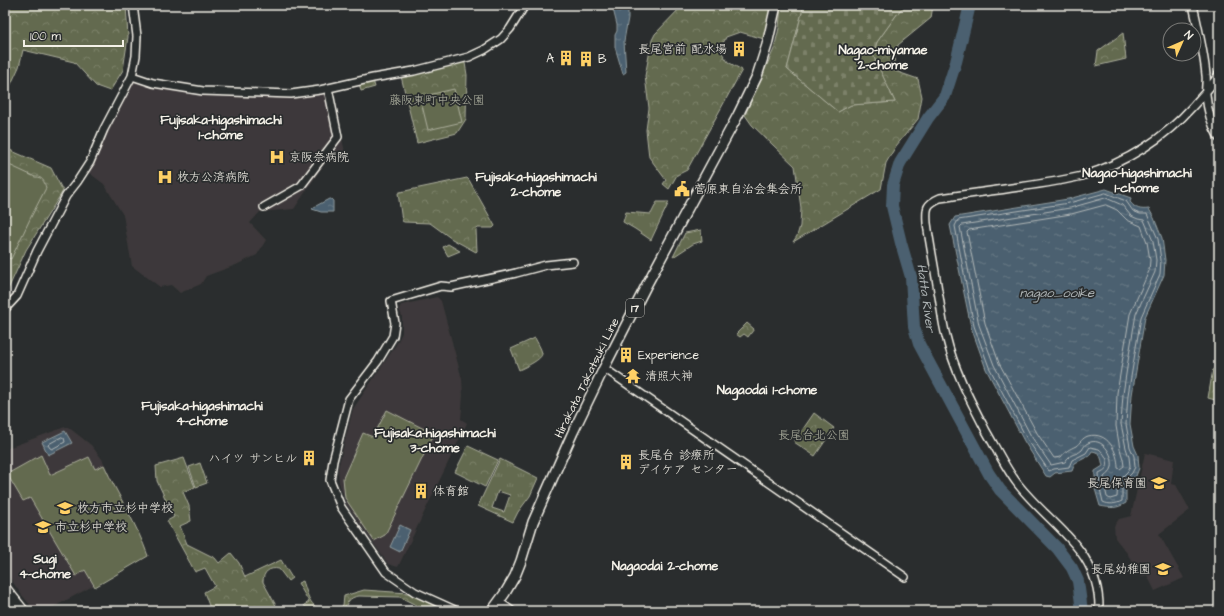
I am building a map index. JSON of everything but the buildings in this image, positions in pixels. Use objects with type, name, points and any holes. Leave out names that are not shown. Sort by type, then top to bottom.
[{"type":"main road","name":"Hirakata Takatsuki Line","points":[[492,611],[515,576],[533,522],[551,480],[604,368],[646,286],[738,115],[757,76],[767,46],[776,5]]},
{"type":"street","points":[[5,309],[17,296],[37,251],[66,196],[90,162],[104,129],[132,76],[136,56],[137,36],[133,5]]},
{"type":"street","points":[[132,76],[153,82],[202,91],[291,94],[320,90],[373,78],[414,71],[469,57],[484,50],[501,39],[510,29],[525,5]]},
{"type":"street","points":[[1193,5],[1206,76],[1208,108],[1214,129],[1219,138]]},
{"type":"street","points":[[1099,611],[1097,583],[1088,562],[1070,538],[1030,498],[1004,464],[964,389],[945,335],[926,214],[928,206],[940,198],[1053,182],[1082,175],[1111,165],[1129,156],[1162,135],[1179,121],[1206,92],[1219,74]]},
{"type":"street","points":[[264,207],[301,186],[338,137],[328,88]]},
{"type":"street","points":[[458,611],[415,592],[386,572],[341,507],[330,480],[333,461],[349,399],[378,360],[393,336],[396,323],[391,301],[441,286],[450,287],[546,265],[573,262]]},
{"type":"street","points":[[604,368],[906,577]]},
{"type":"street","points":[[5,586],[25,611]]},
{"type":"street","points":[[5,594],[18,611]]},
{"type":"street","points":[[499,602],[512,611]]},
{"type":"street","points":[[5,605],[9,611]]},
{"type":"shaded area","points":[[138,80],[204,94],[331,90],[345,152],[328,158],[294,209],[260,212],[250,223],[266,240],[257,255],[236,265],[206,276],[201,284],[180,293],[171,285],[160,287],[132,266],[123,215],[104,184],[88,172],[131,83]]},
{"type":"shaded area","points":[[437,297],[441,301],[462,379],[463,396],[461,419],[467,423],[398,567],[388,564],[346,504],[339,482],[338,468],[353,409],[396,345],[402,333],[402,316],[399,309],[401,305]]},
{"type":"shaded area","name":"枚方市立杉中学校","points":[[68,427],[91,445],[102,459],[149,556],[46,611],[35,611],[5,571],[5,454],[8,448]]},
{"type":"shaded area","points":[[1145,453],[1174,460],[1171,484],[1176,485],[1190,510],[1159,534],[1184,578],[1155,591],[1147,575],[1141,577],[1127,553],[1115,538],[1114,526],[1119,519],[1131,516]]},
{"type":"green space","points":[[5,5],[126,5],[128,37],[123,70],[110,91],[96,86],[74,62],[23,50],[19,67],[5,97]]},
{"type":"green space","points":[[683,5],[771,5],[764,39],[740,32],[726,37],[720,50],[728,62],[742,70],[687,170],[677,175],[669,189],[663,184],[666,180],[649,157],[646,130],[649,108],[645,76],[652,40],[655,34]]},
{"type":"green space","points":[[781,5],[804,5],[787,69],[838,112],[851,105],[895,102],[873,56],[877,42],[900,10],[908,5],[933,5],[931,18],[898,45],[892,70],[918,79],[922,97],[918,119],[896,146],[886,163],[881,189],[793,242],[797,236],[800,226],[801,208],[795,166],[752,125],[745,115],[774,49],[779,28]]},
{"type":"green space","points":[[804,5],[908,5],[900,10],[877,42],[873,55],[895,102],[851,105],[838,112],[787,69]]},
{"type":"green space","points":[[1123,33],[1126,59],[1096,66],[1098,51]]},
{"type":"green space","name":"藤阪東町中央公園","points":[[461,62],[465,63],[467,75],[466,119],[457,133],[417,143],[401,76]]},
{"type":"green space","points":[[373,80],[375,87],[361,91],[359,83]]},
{"type":"green space","points":[[454,89],[462,122],[428,130],[420,97]]},
{"type":"green space","points":[[5,148],[51,168],[63,191],[26,250],[5,296]]},
{"type":"green space","points":[[5,163],[38,177],[44,181],[46,188],[11,259],[5,257]]},
{"type":"green space","points":[[467,178],[495,226],[493,228],[478,228],[476,230],[476,252],[452,239],[430,223],[402,221],[398,193]]},
{"type":"green space","points":[[657,202],[669,202],[651,240],[623,222],[626,212],[651,214]]},
{"type":"green space","points":[[701,230],[702,241],[693,244],[673,257],[685,233]]},
{"type":"green space","points":[[448,244],[460,251],[448,256],[443,247]]},
{"type":"green space","points":[[747,323],[754,329],[748,337],[744,334],[740,337],[736,334]]},
{"type":"green space","points":[[535,338],[541,349],[542,355],[533,363],[519,370],[511,349]]},
{"type":"green space","points":[[1215,368],[1219,375],[1219,401],[1208,398],[1213,369]]},
{"type":"green space","points":[[387,410],[434,434],[385,535],[374,541],[345,498],[343,478],[363,433],[373,437]]},
{"type":"green space","name":"長尾台北公園","points":[[814,413],[834,428],[815,456],[794,442]]},
{"type":"green space","points":[[468,446],[498,460],[485,487],[455,472]]},
{"type":"green space","points":[[41,455],[50,475],[89,457],[95,469],[104,465],[144,544],[148,556],[95,587],[85,570],[76,576],[30,498],[23,501],[7,474]]},
{"type":"green space","points":[[184,458],[195,487],[183,492],[189,506],[191,521],[180,526],[187,544],[215,558],[219,563],[231,553],[239,563],[245,577],[281,560],[292,578],[288,581],[279,569],[272,569],[265,573],[263,578],[263,582],[279,611],[268,611],[255,606],[252,611],[211,611],[204,592],[215,586],[205,568],[195,572],[167,521],[174,517],[157,481],[156,466]]},
{"type":"green space","points":[[500,459],[538,478],[530,496],[518,512],[513,522],[478,506]],"holes":[[[498,491],[510,495],[504,512],[492,508]]]},
{"type":"green space","points":[[200,463],[207,483],[196,487],[189,467]]},
{"type":"green space","points":[[303,581],[312,603],[316,607],[325,611],[308,611],[304,605],[309,602],[298,583]]},
{"type":"green space","points":[[364,590],[408,593],[445,611],[428,611],[400,597],[359,596],[351,599],[343,611],[337,611],[343,605],[344,596]]},
{"type":"water","points":[[612,5],[628,5],[628,18],[624,41],[626,72],[623,74],[615,47],[617,25]]},
{"type":"water","name":"nagao_ooike","points":[[1106,189],[1131,198],[1130,202],[1136,208],[1149,209],[1162,238],[1165,260],[1164,275],[1145,317],[1132,395],[1130,424],[1134,446],[1138,455],[1139,468],[1136,476],[1126,485],[1126,503],[1113,508],[1100,506],[1095,489],[1095,471],[1103,466],[1100,456],[1097,453],[1092,451],[1089,456],[1075,463],[1072,471],[1055,473],[1050,477],[1046,476],[1024,441],[986,369],[971,327],[950,225],[955,217],[1068,199]]},
{"type":"water","points":[[329,199],[333,201],[333,212],[321,212],[312,209],[314,207]]},
{"type":"water","points":[[65,431],[72,443],[48,455],[42,442]]},
{"type":"water","points":[[400,525],[410,530],[400,552],[390,547]]},
{"type":"waterway","name":"Hatta River","points":[[970,5],[956,62],[945,96],[928,118],[900,163],[893,185],[892,206],[911,277],[914,327],[919,344],[989,474],[1000,490],[1057,548],[1072,568],[1078,581],[1082,611]]},
{"type":"place","name":"長尾宮前 配水場","points":[[739,49]]},
{"type":"place","name":"A","points":[[566,58]]},
{"type":"place","name":"B","points":[[586,59]]},
{"type":"place","name":"京阪奈病院","points":[[277,157]]},
{"type":"place","name":"枚方公済病院","points":[[165,177]]},
{"type":"place","name":"菅原東自治会集会所","points":[[682,189]]},
{"type":"place","name":"Experience","points":[[626,355]]},
{"type":"place","name":"清照大神","points":[[633,376]]},
{"type":"place","name":"ハイツ サンヒル","points":[[309,458]]},
{"type":"place","name":"長尾台 診療所 デイケア センター","points":[[626,462]]},
{"type":"place","name":"長尾保育園","points":[[1159,483]]},
{"type":"place","name":"体育館","points":[[421,491]]},
{"type":"place","name":"枚方市立杉中学校","points":[[65,508]]},
{"type":"place","name":"市立杉中学校","points":[[43,527]]},
{"type":"place","name":"長尾幼稚園","points":[[1163,569]]},
{"type":"district","name":"Nagao-miyamae 2-chome","points":[[883,58]]},
{"type":"district","name":"Fujisaka-higashimachi 1-chome","points":[[221,128]]},
{"type":"district","name":"Nagao-higashimachi 1-chome","points":[[1137,180]]},
{"type":"district","name":"Fujisaka-higashimachi 2-chome","points":[[536,184]]},
{"type":"district","name":"Nagaodai 1-chome","points":[[767,390]]},
{"type":"district","name":"Fujisaka-higashimachi 4-chome","points":[[202,414]]},
{"type":"district","name":"Fujisaka-higashimachi 3-chome","points":[[435,440]]},
{"type":"district","name":"Sugi 4-chome","points":[[45,566]]},
{"type":"district","name":"Nagaodai 2-chome","points":[[665,566]]}]
